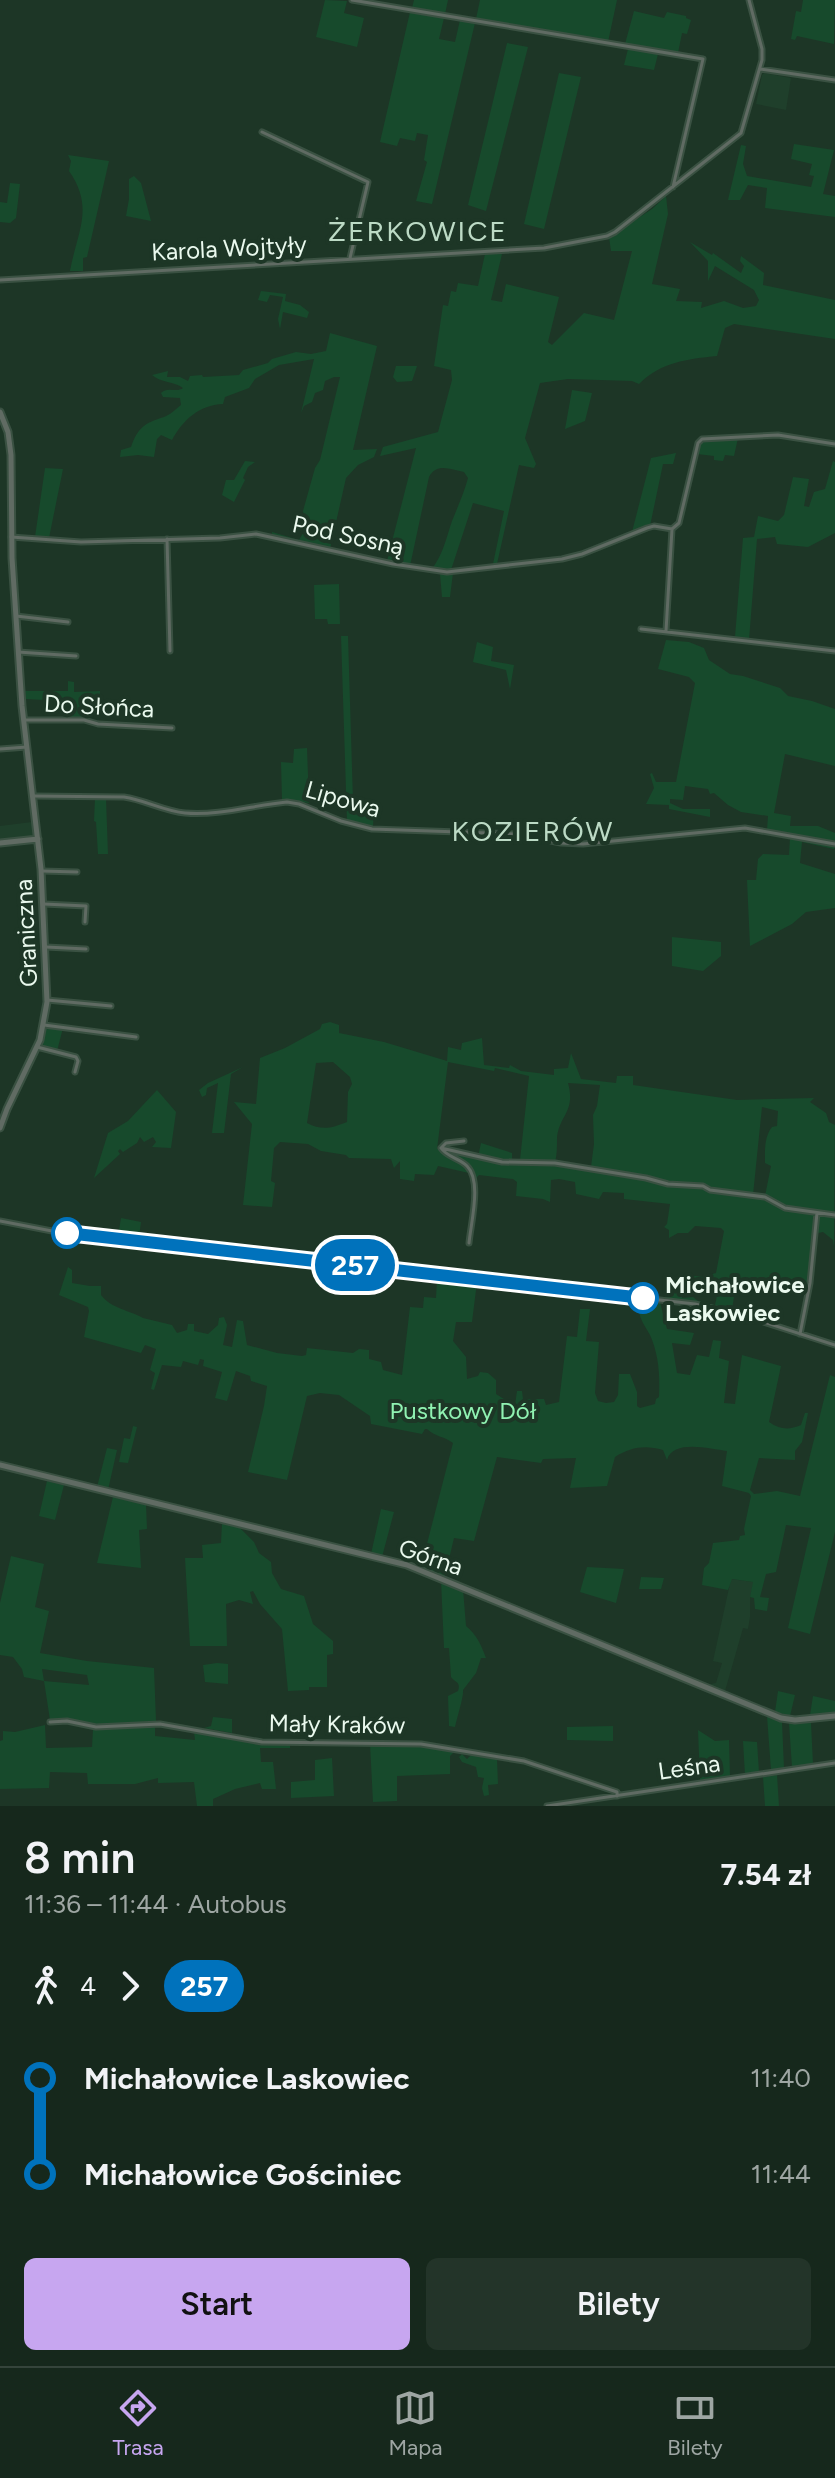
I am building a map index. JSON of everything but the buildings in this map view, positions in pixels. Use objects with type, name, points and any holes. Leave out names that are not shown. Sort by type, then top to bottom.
[{"type":"street","points":[[352,0],[703,59],[673,187]]},
{"type":"street","points":[[749,0],[762,49],[760,69],[835,80]]},
{"type":"street","name":"Karola Wojtyły","points":[[0,280],[544,248],[607,236],[741,133],[760,69]]},
{"type":"street","points":[[262,132],[368,182],[350,259]]},
{"type":"street","name":"Graniczna","points":[[0,412],[8,432],[11,455],[11,537],[18,652],[42,871],[47,1000],[37,1047],[0,1128]]},
{"type":"street","points":[[666,631],[672,529],[679,523],[698,443],[702,439],[778,435],[835,444]]},
{"type":"street","name":"Pod Sosną","points":[[11,537],[81,542],[256,534],[378,561],[447,572],[562,559],[654,526],[672,529]]},
{"type":"street","points":[[167,539],[170,651]]},
{"type":"street","points":[[16,616],[68,622]]},
{"type":"street","points":[[641,629],[835,651]]},
{"type":"street","points":[[18,652],[76,656]]},
{"type":"street","name":"Do Słońca","points":[[24,720],[84,720],[98,724],[172,728]]},
{"type":"street","points":[[0,749],[27,747]]},
{"type":"street","name":"Lipowa","points":[[33,796],[124,797],[185,813],[287,802],[372,829],[514,834],[561,843],[636,841],[738,828],[835,844]]},
{"type":"street","points":[[0,843],[38,839]]},
{"type":"street","points":[[42,871],[77,872]]},
{"type":"street","points":[[44,904],[86,906],[85,922]]},
{"type":"street","points":[[46,947],[86,949]]},
{"type":"street","points":[[47,1000],[111,1006]]},
{"type":"street","points":[[44,1025],[136,1037]]},
{"type":"street","points":[[37,1047],[79,1058],[75,1072]]},
{"type":"street","points":[[441,1148],[446,1143],[464,1141]]},
{"type":"street","points":[[441,1148],[502,1162],[555,1163],[668,1184],[703,1186],[710,1190],[765,1197],[785,1208],[835,1215]]},
{"type":"street","points":[[441,1148],[443,1153],[464,1163],[476,1181],[469,1243]]},
{"type":"street","points":[[800,1334],[809,1293],[817,1213]]},
{"type":"street","points":[[0,1221],[52,1231],[695,1304],[748,1317],[835,1345]]},
{"type":"street","name":"Górna","points":[[0,1465],[407,1565],[781,1718],[795,1720],[835,1716]]},
{"type":"street","name":"Mały Kraków","points":[[50,1722],[67,1721],[96,1727],[160,1724],[262,1742],[421,1744],[524,1761],[617,1792],[617,1796]]},
{"type":"street","name":"Leśna","points":[[547,1806],[835,1763]]},
{"type":"shaded area","points":[[764,73],[791,78],[786,110],[756,104]]},
{"type":"shaded area","points":[[32,822],[34,837],[0,841],[0,826]]},
{"type":"shaded area","points":[[731,1579],[754,1582],[748,1629],[743,1628],[725,1691],[707,1685],[716,1683],[722,1663],[713,1661]]},
{"type":"green space","points":[[325,0],[347,1],[344,13],[364,18],[357,47],[316,37]]},
{"type":"green space","points":[[414,0],[448,0],[445,14],[412,8]]},
{"type":"green space","points":[[480,0],[617,0],[608,42],[476,19]]},
{"type":"green space","points":[[803,0],[835,0],[834,44],[797,36],[795,40],[791,39],[796,11],[801,12]]},
{"type":"green space","points":[[634,11],[664,18],[667,12],[691,20],[687,34],[682,33],[678,53],[625,44]]},
{"type":"green space","points":[[410,12],[444,18],[439,39],[455,42],[460,20],[475,23],[432,204],[416,201],[427,162],[424,160],[428,135],[417,133],[415,141],[400,138],[397,146],[380,142]]},
{"type":"green space","points":[[507,43],[528,47],[486,211],[468,205]]},
{"type":"green space","points":[[628,49],[656,52],[654,70],[624,65]]},
{"type":"green space","points":[[559,73],[581,77],[544,229],[524,224]]},
{"type":"green space","points":[[794,144],[834,150],[823,194],[835,196],[835,217],[765,208],[767,188],[748,185],[740,200],[728,200],[741,145],[746,146],[743,164],[747,176],[811,187],[814,176],[809,175],[812,164],[791,159]]},
{"type":"green space","points":[[68,155],[109,161],[87,257],[83,258],[83,271],[70,271],[83,209],[77,184],[69,171],[71,161]]},
{"type":"green space","points":[[134,176],[141,183],[151,221],[126,216],[129,179]]},
{"type":"green space","points":[[10,183],[20,184],[16,218],[10,223],[0,222],[0,202],[7,203]]},
{"type":"green space","points":[[666,196],[668,214],[652,284],[680,289],[676,301],[702,302],[701,308],[724,301],[743,308],[756,306],[759,300],[754,290],[715,266],[708,281],[708,261],[690,242],[713,253],[741,273],[744,266],[741,256],[764,273],[763,285],[835,300],[835,339],[734,324],[725,328],[717,356],[665,366],[639,384],[632,381],[568,379],[540,383],[525,438],[536,464],[534,468],[519,465],[497,564],[493,564],[504,511],[473,503],[451,570],[432,569],[442,552],[468,478],[464,472],[445,468],[432,472],[429,477],[410,566],[387,561],[416,448],[380,456],[383,447],[438,432],[452,380],[451,370],[434,366],[443,305],[448,306],[451,291],[456,292],[458,283],[478,286],[485,254],[502,254],[491,300],[502,302],[506,284],[559,297],[548,342],[552,345],[584,313],[614,320],[632,251],[611,251],[609,237]]},
{"type":"green space","points":[[261,291],[286,294],[285,301],[300,305],[309,312],[307,318],[283,312],[280,329],[278,319],[283,297],[270,295],[267,302],[258,300]]},
{"type":"green space","points":[[330,333],[377,346],[353,450],[377,449],[374,457],[358,465],[346,478],[330,549],[272,535],[272,532],[299,540],[305,530],[303,511],[320,460],[340,377],[325,381],[323,390],[315,393],[312,402],[304,406],[301,413],[314,359],[279,365],[255,379],[249,388],[225,397],[223,404],[199,411],[181,426],[172,440],[161,435],[157,439],[154,457],[120,457],[121,450],[131,447],[143,427],[181,405],[180,398],[163,397],[161,393],[183,388],[152,375],[168,371],[167,377],[180,377],[188,381],[190,376],[239,375],[243,370],[296,352],[311,354],[326,351]]},
{"type":"green space","points":[[396,366],[417,366],[412,381],[397,382],[393,377]]},
{"type":"green space","points":[[572,390],[592,393],[585,421],[565,429]]},
{"type":"green space","points":[[738,438],[734,456],[725,455],[723,461],[714,460],[714,456],[697,454],[699,443],[703,440]]},
{"type":"green space","points":[[676,453],[673,464],[663,464],[650,526],[632,532],[651,458]]},
{"type":"green space","points":[[245,461],[255,462],[248,467],[234,502],[222,495],[226,480],[234,480]]},
{"type":"green space","points":[[833,461],[835,533],[808,547],[777,544],[775,537],[757,539],[749,640],[735,637],[743,538],[754,537],[758,516],[778,521],[784,515],[793,477],[809,479],[804,506],[809,507],[814,492],[825,489]]},
{"type":"green space","points":[[45,468],[63,469],[49,538],[35,537]]},
{"type":"green space","points":[[453,573],[450,597],[442,597],[440,574]]},
{"type":"green space","points":[[339,584],[340,624],[315,619],[314,585]]},
{"type":"green space","points":[[341,636],[348,636],[353,801],[374,803],[373,828],[347,821]]},
{"type":"green space","points":[[666,640],[689,642],[704,648],[709,660],[730,674],[780,688],[788,696],[835,709],[835,766],[785,754],[774,813],[791,816],[790,826],[818,826],[835,833],[835,841],[767,830],[768,816],[741,812],[714,793],[710,794],[708,789],[685,786],[683,800],[670,799],[670,803],[683,809],[710,809],[710,817],[669,809],[669,805],[646,804],[654,788],[650,774],[656,782],[676,782],[695,683],[689,677],[658,669]]},
{"type":"green space","points":[[477,642],[493,647],[491,661],[514,665],[510,689],[506,670],[473,662]]},
{"type":"green space","points":[[68,681],[74,682],[74,692],[100,691],[100,701],[83,702],[84,719],[64,719],[63,701],[26,699],[25,691],[68,691]]},
{"type":"green space","points":[[307,748],[309,803],[282,799],[281,762],[293,763],[294,749]]},
{"type":"green space","points":[[95,798],[106,799],[108,854],[98,854]]},
{"type":"green space","points":[[790,838],[835,846],[834,849],[802,842],[800,863],[835,874],[835,908],[806,912],[792,924],[750,946],[747,880],[756,880],[758,859],[763,854],[789,855]]},
{"type":"green space","points":[[672,937],[721,942],[721,956],[703,971],[672,966]]},
{"type":"green space","points":[[330,1022],[339,1025],[339,1033],[384,1042],[447,1061],[448,1047],[461,1050],[462,1043],[482,1038],[484,1065],[509,1068],[510,1065],[521,1071],[554,1075],[554,1069],[568,1068],[571,1053],[581,1079],[616,1083],[617,1076],[633,1076],[633,1085],[737,1100],[814,1098],[810,1102],[826,1113],[829,1122],[835,1125],[834,1247],[833,1240],[823,1232],[818,1233],[814,1240],[808,1292],[792,1291],[791,1295],[777,1296],[777,1283],[736,1283],[732,1310],[754,1318],[714,1307],[665,1299],[665,1295],[672,1296],[672,1292],[682,1294],[682,1298],[693,1297],[715,1305],[718,1291],[693,1289],[688,1280],[690,1275],[702,1277],[716,1273],[724,1231],[721,1228],[695,1226],[688,1233],[678,1233],[669,1238],[669,1230],[664,1227],[670,1204],[624,1199],[624,1193],[603,1192],[599,1199],[576,1194],[575,1182],[551,1180],[550,1202],[516,1196],[517,1182],[513,1179],[479,1175],[475,1201],[474,1184],[469,1173],[438,1166],[434,1175],[415,1174],[414,1181],[400,1179],[400,1161],[394,1168],[391,1159],[349,1158],[321,1151],[308,1144],[280,1142],[274,1148],[272,1207],[243,1205],[252,1124],[234,1102],[256,1104],[260,1058],[320,1029],[322,1024]],"holes":[[[333,1062],[350,1077],[352,1084],[348,1092],[347,1122],[327,1128],[307,1123],[316,1063]],[[448,1062],[529,1076],[520,1160],[512,1159],[512,1153],[481,1143],[478,1157],[437,1149]],[[568,1083],[600,1085],[593,1115],[591,1167],[555,1163],[558,1130],[569,1107]],[[762,1107],[778,1111],[777,1126],[772,1127],[766,1140],[765,1163],[771,1166],[765,1196],[753,1195]]]},
{"type":"green space","points":[[47,1026],[63,1028],[57,1051],[40,1047]]},
{"type":"green space","points":[[243,1067],[231,1074],[224,1133],[212,1133],[218,1083],[207,1088],[206,1095],[202,1097],[199,1090]]},
{"type":"green space","points":[[157,1090],[176,1112],[171,1148],[152,1147],[156,1142],[153,1137],[144,1142],[140,1137],[137,1143],[123,1152],[120,1149],[120,1154],[94,1178],[108,1133],[128,1121]]},
{"type":"green space","points":[[121,1218],[141,1222],[139,1237],[118,1236]]},
{"type":"green space","points":[[318,1265],[338,1267],[335,1287],[316,1284]]},
{"type":"green space","name":"Pustkowy Dół","points":[[68,1267],[72,1270],[72,1283],[101,1286],[101,1295],[110,1303],[143,1318],[172,1325],[177,1333],[187,1330],[188,1324],[194,1324],[194,1331],[208,1334],[218,1325],[219,1318],[224,1317],[227,1325],[223,1345],[232,1347],[237,1320],[243,1321],[247,1345],[302,1356],[306,1355],[307,1348],[353,1353],[359,1349],[369,1350],[369,1359],[381,1362],[383,1370],[402,1375],[410,1307],[423,1308],[424,1297],[436,1298],[437,1279],[477,1282],[472,1322],[456,1322],[453,1341],[466,1357],[467,1379],[478,1376],[480,1372],[488,1373],[496,1380],[496,1394],[504,1399],[505,1404],[515,1405],[517,1391],[522,1391],[523,1399],[544,1399],[546,1405],[559,1402],[567,1336],[577,1337],[580,1309],[590,1309],[586,1341],[599,1342],[595,1393],[598,1401],[614,1402],[618,1395],[619,1374],[630,1374],[637,1392],[637,1406],[655,1404],[659,1397],[657,1358],[640,1315],[639,1300],[660,1302],[667,1329],[694,1333],[690,1345],[672,1343],[677,1373],[690,1375],[697,1355],[709,1357],[713,1340],[721,1341],[719,1358],[729,1361],[724,1403],[735,1404],[742,1355],[781,1366],[769,1422],[781,1428],[793,1428],[801,1425],[805,1413],[808,1413],[795,1460],[759,1458],[750,1490],[754,1494],[777,1491],[800,1496],[830,1375],[835,1377],[835,1532],[810,1634],[788,1628],[811,1528],[786,1525],[776,1572],[766,1574],[760,1597],[769,1598],[767,1611],[755,1609],[754,1598],[750,1597],[753,1582],[732,1579],[728,1590],[702,1585],[713,1543],[739,1540],[740,1536],[745,1535],[751,1496],[722,1486],[727,1451],[684,1447],[677,1449],[667,1460],[663,1450],[632,1449],[615,1457],[607,1486],[570,1488],[576,1458],[543,1459],[541,1463],[497,1457],[474,1541],[454,1538],[445,1576],[421,1567],[453,1443],[427,1429],[422,1434],[371,1424],[370,1416],[339,1395],[320,1393],[307,1396],[287,1480],[248,1472],[267,1386],[251,1381],[250,1376],[236,1371],[227,1401],[215,1398],[222,1372],[203,1366],[204,1360],[200,1359],[198,1365],[183,1361],[181,1367],[162,1365],[154,1390],[151,1389],[155,1373],[150,1370],[156,1349],[145,1345],[141,1353],[84,1337],[88,1307],[59,1295]]},
{"type":"green space","points":[[133,1426],[137,1427],[128,1463],[119,1462],[124,1438],[130,1439]]},
{"type":"green space","points":[[107,1448],[117,1450],[108,1490],[97,1487]]},
{"type":"green space","points":[[47,1481],[64,1485],[55,1520],[39,1516]]},
{"type":"green space","points":[[113,1497],[146,1505],[147,1529],[139,1530],[141,1568],[97,1563]]},
{"type":"green space","points":[[381,1509],[394,1512],[382,1557],[371,1554]]},
{"type":"green space","points":[[222,1523],[239,1527],[254,1542],[259,1553],[271,1562],[272,1573],[281,1589],[304,1596],[313,1624],[333,1641],[333,1654],[327,1655],[327,1687],[288,1691],[282,1629],[253,1591],[250,1592],[253,1604],[239,1600],[226,1604],[227,1646],[190,1646],[185,1558],[203,1558],[202,1545],[221,1543]]},
{"type":"green space","points":[[11,1556],[44,1564],[35,1607],[49,1611],[40,1653],[154,1668],[156,1721],[100,1725],[75,1720],[50,1720],[44,1681],[24,1677],[13,1657],[0,1655],[0,1603]],"holes":[[[42,1669],[87,1675],[89,1685],[44,1681]]]},
{"type":"green space","points":[[587,1567],[624,1569],[616,1603],[580,1592]]},
{"type":"green space","points":[[641,1577],[664,1578],[661,1589],[639,1589]]},
{"type":"green space","points":[[441,1580],[463,1589],[466,1626],[478,1640],[486,1658],[481,1658],[476,1673],[463,1690],[455,1727],[449,1726],[448,1696],[458,1691],[459,1685],[451,1677],[449,1648],[444,1648]]},
{"type":"green space","points":[[228,1664],[228,1684],[205,1682],[203,1665]]},
{"type":"green space","points":[[778,1691],[795,1695],[790,1716],[775,1712]]},
{"type":"green space","points":[[813,1696],[835,1701],[835,1712],[810,1715]]},
{"type":"green space","points":[[767,1716],[782,1722],[784,1768],[771,1770]]},
{"type":"green space","points":[[213,1717],[232,1719],[232,1733],[204,1728],[211,1726]]},
{"type":"green space","points":[[789,1723],[811,1723],[813,1764],[792,1767]]},
{"type":"green space","points":[[45,1725],[46,1748],[92,1747],[93,1729],[155,1726],[155,1736],[195,1740],[194,1731],[290,1745],[290,1748],[260,1748],[261,1762],[273,1762],[276,1789],[262,1789],[260,1783],[235,1789],[213,1799],[213,1806],[197,1806],[194,1782],[158,1783],[158,1778],[135,1784],[88,1784],[87,1773],[50,1772],[49,1788],[0,1789],[0,1741],[3,1740],[3,1731],[15,1732]]},
{"type":"green space","points":[[613,1726],[613,1741],[567,1740],[567,1727]]},
{"type":"green space","points":[[698,1730],[715,1741],[729,1740],[730,1776],[700,1780]]},
{"type":"green space","points":[[743,1741],[757,1742],[759,1772],[745,1775]]},
{"type":"green space","points":[[370,1744],[455,1751],[450,1756],[450,1774],[397,1776],[397,1801],[373,1802]]},
{"type":"green space","points":[[462,1754],[467,1759],[472,1754],[497,1759],[498,1784],[488,1785],[489,1795],[484,1796],[484,1778],[478,1777],[476,1767],[462,1762],[459,1757]]},
{"type":"green space","points":[[332,1758],[334,1796],[291,1798],[291,1782],[315,1780],[315,1760]]},
{"type":"green space","points":[[777,1775],[779,1806],[765,1806],[763,1777]]},
{"type":"bus line","name":"257","points":[[67,1233],[643,1298]]},
{"type":"place","name":"Michałowice Laskowiec","points":[[643,1298]]},
{"type":"district","name":"ŻERKOWICE","points":[[418,231]]},
{"type":"district","name":"KOZIERÓW","points":[[533,831]]}]
